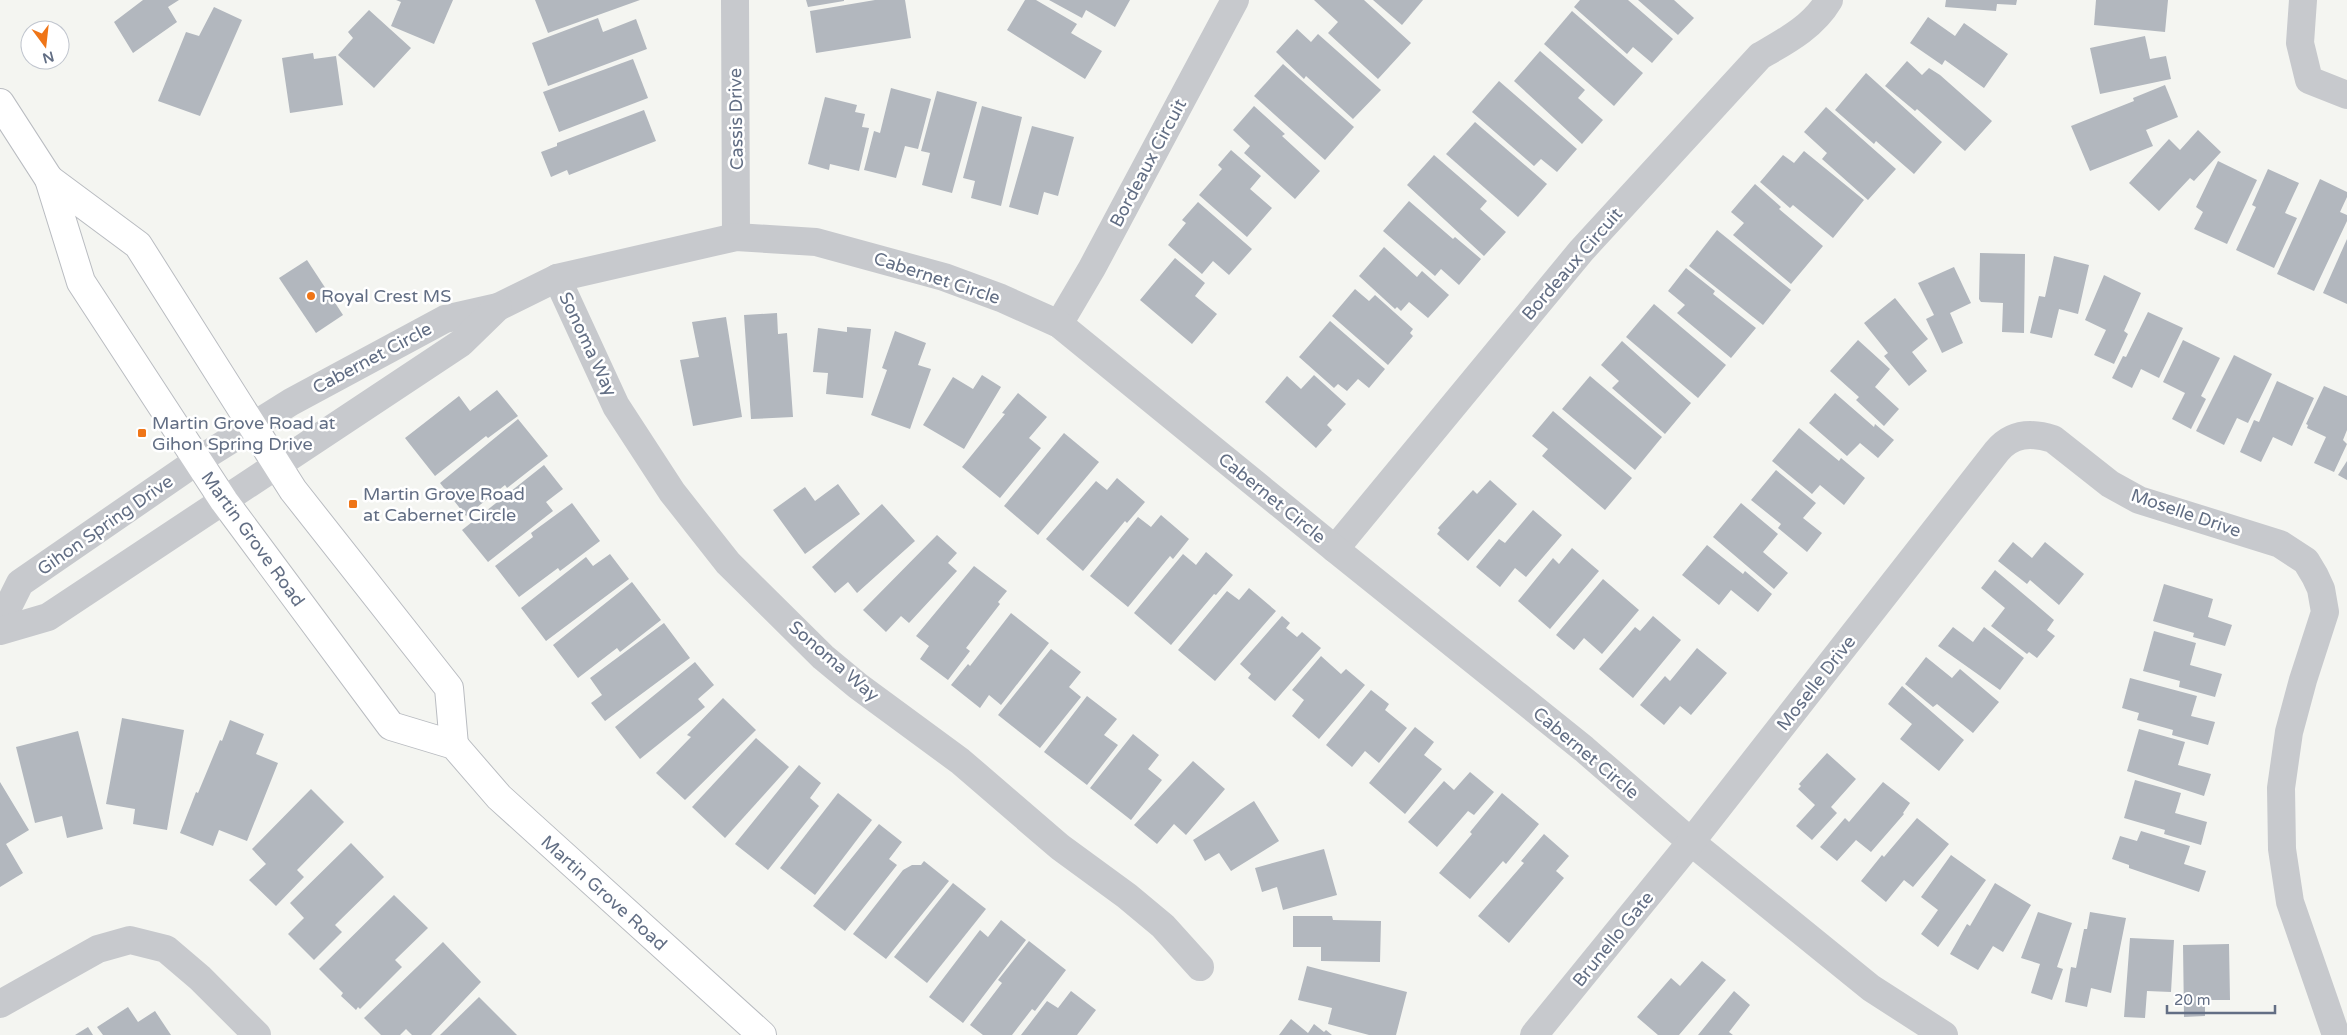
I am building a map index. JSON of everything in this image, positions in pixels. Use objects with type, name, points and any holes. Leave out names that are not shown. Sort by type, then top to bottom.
[{"type":"main road","name":"Martin Grove Road","points":[[0,103],[49,179],[81,282],[224,501],[391,726],[454,745],[499,797],[762,1035]]},
{"type":"main road","name":"Martin Grove Road","points":[[49,179],[138,245],[277,466],[449,688],[454,745]]},
{"type":"street","name":"Cassis Drive","points":[[735,0],[736,237]]},
{"type":"street","name":"Bordeaux Circuit","points":[[1059,324],[1092,268],[1235,0]]},
{"type":"street","name":"Bordeaux Circuit","points":[[1335,549],[1582,251],[1760,56],[1794,36],[1822,13],[1830,0]]},
{"type":"street","points":[[2303,0],[2300,43],[2309,80],[2347,95]]},
{"type":"street","name":"Cabernet Circle","points":[[252,425],[445,319],[498,307],[557,278],[736,237],[816,242],[944,277],[1001,298],[1059,324],[1584,749],[1691,842],[1871,988],[1944,1035]]},
{"type":"street","name":"Sonoma Way","points":[[557,278],[616,406],[672,492],[728,563],[830,663],[858,686],[960,761],[1060,847],[1127,896],[1162,926],[1200,967]]},
{"type":"street","name":"Cabernet Circle","points":[[277,466],[461,343],[498,307]]},
{"type":"street","name":"Gihon Spring Drive","points":[[0,623],[20,583],[252,425]]},
{"type":"street","name":"Moselle Drive","points":[[1691,842],[2006,441],[2022,435],[2043,436],[2053,439],[2110,484],[2139,500],[2280,544],[2306,561],[2315,576],[2321,589],[2325,612],[2303,680],[2289,732],[2282,788],[2282,849],[2290,902],[2336,1035]]},
{"type":"street","points":[[0,631],[48,617],[277,466]]},
{"type":"street","name":"Brunello Gate","points":[[1534,1035],[1691,842]]},
{"type":"street","points":[[0,1004],[98,949],[130,940],[166,949],[200,978],[257,1035]]},
{"type":"building","points":[[143,0],[179,0],[168,7],[177,22],[133,53],[114,22]]},
{"type":"building","points":[[396,0],[453,0],[434,44],[391,26],[401,2]]},
{"type":"building","points":[[535,0],[640,0],[548,33]]},
{"type":"building","points":[[806,0],[844,0],[844,1],[808,7]]},
{"type":"building","points":[[875,0],[905,0],[911,38],[816,53],[810,11]]},
{"type":"building","points":[[1025,0],[1036,0],[1077,24],[1071,33],[1102,51],[1085,79],[1007,30]]},
{"type":"building","points":[[1049,0],[1130,0],[1115,27],[1086,10],[1082,18]]},
{"type":"building","points":[[1314,0],[1364,0],[1411,43],[1378,79],[1328,33],[1338,22]]},
{"type":"building","points":[[1373,0],[1423,0],[1402,25]]},
{"type":"building","points":[[1580,0],[1628,0],[1673,39],[1652,63],[1633,47],[1627,54],[1574,7]]},
{"type":"building","points":[[1638,0],[1674,0],[1694,18],[1678,35]]},
{"type":"building","points":[[1946,0],[2017,0],[2016,5],[1997,4],[1996,11],[1945,7]]},
{"type":"building","points":[[2096,0],[2168,0],[2165,32],[2094,25]]},
{"type":"building","points":[[214,7],[242,20],[200,116],[158,101],[186,32],[199,36]]},
{"type":"building","points":[[369,10],[411,48],[374,88],[338,55],[353,38],[348,32]]},
{"type":"building","points":[[1572,11],[1643,73],[1614,106],[1544,44]]},
{"type":"building","points":[[1928,17],[1955,36],[1964,23],[2008,54],[1984,88],[1945,60],[1942,65],[1910,43]]},
{"type":"building","points":[[598,18],[603,32],[636,19],[647,49],[548,86],[532,43]]},
{"type":"building","points":[[1297,29],[1311,42],[1318,34],[1381,90],[1353,119],[1306,76],[1304,79],[1276,52]]},
{"type":"building","points":[[2145,36],[2150,59],[2166,56],[2171,79],[2100,94],[2090,48]]},
{"type":"building","points":[[1540,51],[1585,90],[1578,98],[1603,120],[1582,144],[1514,81]]},
{"type":"building","points":[[313,53],[314,59],[336,56],[343,105],[290,113],[282,58]]},
{"type":"building","points":[[633,59],[648,98],[559,132],[543,92]]},
{"type":"building","points":[[1907,61],[1922,75],[1929,68],[1940,75],[1992,121],[1965,151],[1917,109],[1915,111],[1885,86]]},
{"type":"building","points":[[1283,64],[1354,127],[1325,160],[1254,96]]},
{"type":"building","points":[[1866,73],[1942,142],[1914,174],[1876,141],[1874,144],[1835,110]]},
{"type":"building","points":[[1499,81],[1577,149],[1557,172],[1541,159],[1534,166],[1472,112]]},
{"type":"building","points":[[2165,85],[2178,117],[2146,130],[2153,146],[2090,171],[2071,126],[2134,101],[2133,98]]},
{"type":"building","points":[[891,88],[931,99],[918,149],[905,146],[896,178],[864,170],[874,131],[880,133]]},
{"type":"building","points":[[937,91],[977,102],[952,193],[922,185],[930,153],[921,151]]},
{"type":"building","points":[[825,97],[857,105],[855,112],[865,114],[862,127],[869,128],[859,171],[830,164],[829,170],[808,164]]},
{"type":"building","points":[[982,106],[1022,117],[1001,206],[971,198],[975,181],[963,178]]},
{"type":"building","points":[[1254,106],[1285,134],[1282,136],[1320,171],[1295,199],[1244,153],[1250,146],[1233,130]]},
{"type":"building","points":[[1826,107],[1896,169],[1868,200],[1822,159],[1827,153],[1804,132]]},
{"type":"building","points":[[644,110],[656,141],[569,175],[567,170],[551,177],[541,152],[557,146],[557,143]]},
{"type":"building","points":[[1475,122],[1547,184],[1518,217],[1446,154]]},
{"type":"building","points":[[1032,126],[1074,137],[1058,196],[1044,192],[1038,215],[1009,207]]},
{"type":"building","points":[[2198,130],[2221,152],[2194,181],[2190,178],[2159,211],[2129,183],[2169,139],[2180,150]]},
{"type":"building","points":[[1231,150],[1261,176],[1250,189],[1272,208],[1247,237],[1199,195],[1222,169],[1218,165]]},
{"type":"building","points":[[1804,151],[1864,200],[1833,238],[1793,205],[1790,208],[1760,182],[1783,155],[1794,163]]},
{"type":"building","points":[[1434,155],[1487,201],[1480,209],[1506,232],[1484,256],[1407,185]]},
{"type":"building","points":[[2218,161],[2257,180],[2227,244],[2194,229],[2203,212],[2196,207]]},
{"type":"building","points":[[2268,169],[2299,183],[2285,213],[2297,218],[2274,268],[2236,250],[2256,207],[2252,205]]},
{"type":"building","points":[[2320,179],[2347,192],[2347,197],[2340,212],[2347,215],[2347,221],[2314,291],[2277,274]]},
{"type":"building","points":[[1755,184],[1781,207],[1779,209],[1823,246],[1791,284],[1733,235],[1744,223],[1731,212]]},
{"type":"building","points":[[1409,201],[1453,239],[1455,237],[1481,259],[1459,285],[1441,269],[1435,276],[1383,231]]},
{"type":"building","points":[[1198,202],[1252,249],[1229,275],[1213,261],[1202,274],[1168,245],[1186,223],[1182,220]]},
{"type":"building","points":[[1717,230],[1791,290],[1763,325],[1689,266]]},
{"type":"building","points":[[2347,239],[2347,304],[2323,293]]},
{"type":"building","points":[[1384,247],[1417,277],[1422,271],[1449,295],[1428,318],[1409,302],[1401,311],[1397,307],[1395,309],[1359,276]]},
{"type":"building","points":[[1980,253],[2025,254],[2024,333],[2002,332],[2003,303],[1981,302],[1979,299]]},
{"type":"building","points":[[2054,256],[2089,265],[2078,314],[2059,309],[2052,338],[2030,333],[2039,296],[2045,297]]},
{"type":"building","points":[[1175,258],[1205,283],[1195,296],[1217,314],[1192,344],[1140,300]]},
{"type":"building","name":"Royal Crest MS","points":[[307,260],[343,315],[316,333],[279,278]]},
{"type":"building","points":[[1954,267],[1971,303],[1950,313],[1963,343],[1942,353],[1926,319],[1934,315],[1918,283]]},
{"type":"building","points":[[1686,268],[1715,291],[1713,294],[1756,328],[1731,358],[1677,313],[1685,305],[1668,291]]},
{"type":"building","points":[[2104,275],[2141,293],[2124,331],[2128,334],[2114,364],[2094,355],[2106,330],[2085,320]]},
{"type":"building","points":[[1355,289],[1369,301],[1375,295],[1413,329],[1410,333],[1413,336],[1388,365],[1332,316]]},
{"type":"building","points":[[1895,298],[1928,339],[1912,352],[1927,371],[1909,386],[1884,356],[1888,353],[1864,323]]},
{"type":"building","points":[[1654,304],[1726,365],[1698,398],[1626,337]]},
{"type":"building","points":[[2148,312],[2183,328],[2159,378],[2141,369],[2132,388],[2112,378],[2123,356],[2126,357]]},
{"type":"building","points":[[777,313],[778,334],[787,333],[793,417],[751,419],[744,315]]},
{"type":"building","points":[[726,317],[742,417],[693,426],[680,360],[699,357],[692,322]]},
{"type":"building","points":[[1330,321],[1385,369],[1369,388],[1358,379],[1347,391],[1338,384],[1334,388],[1299,357]]},
{"type":"building","points":[[847,327],[871,329],[863,398],[826,394],[828,373],[813,372],[818,328],[847,332]]},
{"type":"building","points":[[895,331],[926,343],[918,365],[931,369],[910,429],[871,415],[887,370],[882,368]]},
{"type":"building","points":[[1858,340],[1890,369],[1875,387],[1899,409],[1884,426],[1856,400],[1859,397],[1830,371]]},
{"type":"building","points":[[2183,340],[2220,358],[2201,396],[2206,399],[2191,429],[2172,419],[2185,393],[2163,382]]},
{"type":"building","points":[[1622,341],[1691,403],[1665,434],[1612,388],[1619,381],[1601,365]]},
{"type":"building","points":[[2234,355],[2272,374],[2248,423],[2237,418],[2224,445],[2196,431]]},
{"type":"building","points":[[982,375],[1001,387],[964,449],[923,425],[953,377],[973,389]]},
{"type":"building","points":[[1314,375],[1346,404],[1327,425],[1332,430],[1316,448],[1265,402],[1287,376],[1301,389]]},
{"type":"building","points":[[1590,376],[1662,437],[1635,470],[1562,409]]},
{"type":"building","points":[[2277,381],[2314,398],[2292,446],[2273,437],[2261,462],[2240,452],[2254,420],[2259,422]]},
{"type":"building","points":[[2324,386],[2347,396],[2347,430],[2343,440],[2347,444],[2334,472],[2314,463],[2326,437],[2307,428],[2308,425],[2306,424]]},
{"type":"building","points":[[497,390],[518,416],[488,438],[486,436],[435,476],[405,438],[459,396],[470,411]]},
{"type":"building","points":[[1018,393],[1047,417],[1029,438],[1041,448],[1000,498],[962,467],[1005,414],[1002,413]]},
{"type":"building","points":[[1835,393],[1874,427],[1875,424],[1894,440],[1878,458],[1860,443],[1847,456],[1809,423]]},
{"type":"building","points":[[1553,411],[1632,478],[1605,510],[1542,456],[1548,449],[1532,436]]},
{"type":"building","points":[[518,419],[548,456],[507,488],[505,485],[466,516],[440,483]]},
{"type":"building","points":[[1799,428],[1839,461],[1841,458],[1865,478],[1844,505],[1820,485],[1812,494],[1772,461]]},
{"type":"building","points":[[1064,433],[1099,462],[1038,535],[1004,506]]},
{"type":"building","points":[[2347,461],[2347,480],[2338,475]]},
{"type":"building","points":[[544,465],[563,489],[546,502],[553,511],[488,562],[462,530]]},
{"type":"building","points":[[1776,470],[1816,503],[1803,518],[1822,533],[1807,552],[1778,528],[1781,524],[1751,500]]},
{"type":"building","points":[[1117,478],[1145,502],[1127,523],[1125,521],[1083,571],[1046,539],[1096,481],[1107,490]]},
{"type":"building","points":[[1490,480],[1517,504],[1468,561],[1437,534],[1440,530],[1438,528],[1473,490],[1477,494]]},
{"type":"building","points":[[838,484],[860,514],[805,554],[773,510],[805,487],[815,501]]},
{"type":"building","points":[[572,503],[600,541],[560,571],[558,568],[519,597],[495,566],[533,537],[531,533]]},
{"type":"building","points":[[1741,503],[1778,534],[1763,552],[1788,573],[1774,589],[1713,537]]},
{"type":"building","points":[[882,504],[915,541],[857,593],[848,582],[835,593],[812,567]]},
{"type":"building","points":[[1533,510],[1562,535],[1526,577],[1515,568],[1500,587],[1476,567],[1499,539],[1505,543]]},
{"type":"building","points":[[1161,515],[1189,539],[1173,559],[1170,556],[1128,607],[1090,576],[1138,517],[1151,527]]},
{"type":"building","points":[[937,535],[957,553],[948,563],[957,571],[909,623],[901,616],[886,632],[863,610]]},
{"type":"building","points":[[2013,542],[2032,558],[2045,542],[2084,574],[2059,605],[2030,580],[2027,584],[1998,561]]},
{"type":"building","points":[[1707,545],[1743,574],[1745,571],[1772,594],[1758,612],[1731,590],[1719,605],[1682,575]]},
{"type":"building","points":[[1572,548],[1599,571],[1550,629],[1518,601],[1553,558],[1559,564]]},
{"type":"building","points":[[1206,552],[1233,575],[1216,595],[1214,594],[1171,645],[1134,613],[1183,554],[1196,565]]},
{"type":"building","points":[[610,554],[629,579],[546,641],[521,608],[586,557],[593,566]]},
{"type":"building","points":[[974,566],[1007,591],[998,602],[1000,604],[966,648],[970,651],[948,680],[920,659],[929,646],[916,636]]},
{"type":"building","points":[[1995,570],[2054,620],[2047,630],[2055,636],[2037,658],[2029,652],[2027,654],[1991,626],[2005,608],[1981,588]]},
{"type":"building","points":[[1603,579],[1639,610],[1602,654],[1584,638],[1574,650],[1556,635]]},
{"type":"building","points":[[632,582],[661,620],[620,652],[617,648],[578,678],[553,645]]},
{"type":"building","points":[[2164,584],[2213,599],[2208,617],[2232,625],[2225,646],[2193,637],[2194,633],[2153,621]]},
{"type":"building","points":[[1249,588],[1276,611],[1215,681],[1178,650],[1227,591],[1239,600]]},
{"type":"building","points":[[1011,613],[1049,643],[1001,705],[989,695],[980,708],[951,685],[968,664],[970,666]]},
{"type":"building","points":[[1282,616],[1290,623],[1286,628],[1297,637],[1302,632],[1321,648],[1275,701],[1248,678],[1251,674],[1240,664]]},
{"type":"building","points":[[1653,616],[1681,640],[1633,698],[1599,669],[1635,627],[1640,631]]},
{"type":"building","points":[[664,623],[690,658],[605,721],[591,703],[602,695],[590,678]]},
{"type":"building","points":[[1953,627],[1973,642],[1984,627],[2024,658],[2000,690],[1938,646]]},
{"type":"building","points":[[2154,631],[2196,643],[2190,665],[2222,674],[2215,697],[2179,687],[2180,681],[2143,671]]},
{"type":"building","points":[[1697,648],[1727,673],[1691,715],[1680,706],[1664,725],[1640,705],[1665,676],[1670,681]]},
{"type":"building","points":[[1051,649],[1081,672],[1069,687],[1081,697],[1040,748],[998,715]]},
{"type":"building","points":[[1321,656],[1341,674],[1346,669],[1365,685],[1319,739],[1292,716],[1304,700],[1292,690]]},
{"type":"building","points":[[1926,657],[1952,678],[1960,669],[1999,702],[1973,733],[1937,704],[1933,707],[1905,684]]},
{"type":"building","points":[[695,662],[714,685],[698,699],[705,707],[640,759],[615,727]]},
{"type":"building","points":[[2130,678],[2197,696],[2191,716],[2215,722],[2208,745],[2172,735],[2173,730],[2137,720],[2139,713],[2122,708]]},
{"type":"building","points":[[1902,686],[1964,740],[1939,771],[1900,739],[1912,724],[1888,704]]},
{"type":"building","points":[[1371,690],[1389,704],[1385,710],[1407,728],[1379,763],[1365,751],[1352,767],[1326,745]]},
{"type":"building","points":[[1087,696],[1117,719],[1104,735],[1118,745],[1087,785],[1044,752]]},
{"type":"building","points":[[723,698],[756,730],[685,800],[656,773],[691,737],[687,735]]},
{"type":"building","points":[[122,718],[184,730],[167,830],[133,824],[135,809],[106,804]]},
{"type":"building","points":[[230,720],[264,734],[256,754],[278,763],[247,841],[219,830],[213,846],[180,833],[196,792],[198,793]]},
{"type":"building","points":[[1415,727],[1434,742],[1424,755],[1442,769],[1405,814],[1369,783]]},
{"type":"building","points":[[2139,729],[2185,742],[2178,765],[2211,774],[2204,796],[2127,771]]},
{"type":"building","points":[[78,731],[103,829],[67,838],[62,816],[35,823],[16,747]]},
{"type":"building","points":[[1133,734],[1159,755],[1148,769],[1162,780],[1131,820],[1090,788]]},
{"type":"building","points":[[756,738],[789,767],[725,838],[692,807]]},
{"type":"building","points":[[1827,753],[1856,779],[1831,807],[1837,813],[1812,840],[1796,826],[1815,805],[1798,789],[1801,786],[1799,784]]},
{"type":"building","points":[[1193,761],[1225,789],[1186,835],[1174,824],[1157,844],[1134,825]]},
{"type":"building","points":[[799,765],[821,783],[810,798],[819,806],[768,870],[735,844]]},
{"type":"building","points":[[1470,772],[1494,792],[1474,815],[1468,811],[1437,847],[1408,822],[1444,781],[1454,790]]},
{"type":"building","points":[[2135,780],[2181,793],[2175,813],[2207,822],[2201,845],[2164,834],[2165,830],[2124,818]]},
{"type":"building","points":[[0,782],[29,830],[6,844],[23,873],[0,887]]},
{"type":"building","points":[[1883,782],[1910,803],[1904,814],[1871,852],[1856,840],[1837,861],[1820,847],[1845,818],[1849,822]]},
{"type":"building","points":[[311,789],[344,822],[297,870],[304,877],[276,906],[249,880],[266,864],[252,849]]},
{"type":"building","points":[[838,793],[872,820],[815,895],[780,868]]},
{"type":"building","points":[[1502,793],[1539,824],[1506,864],[1503,861],[1470,899],[1439,873],[1472,834],[1470,832]]},
{"type":"building","points":[[1254,801],[1279,841],[1231,871],[1219,853],[1205,861],[1193,840]]},
{"type":"building","points":[[1917,818],[1949,844],[1913,887],[1904,880],[1886,902],[1861,881],[1882,855],[1884,857]]},
{"type":"building","points":[[879,824],[902,842],[889,859],[897,865],[845,931],[813,906]]},
{"type":"building","points":[[2141,831],[2190,846],[2184,864],[2206,871],[2199,892],[2129,868],[2129,865],[2112,859],[2120,836],[2137,841]]},
{"type":"building","points":[[1544,834],[1569,856],[1556,871],[1564,878],[1509,943],[1478,916],[1524,863],[1521,861]]},
{"type":"building","points":[[351,843],[384,877],[335,925],[342,932],[314,960],[288,934],[304,918],[290,903]]},
{"type":"building","points":[[1324,849],[1337,895],[1283,910],[1277,887],[1262,892],[1255,868]]},
{"type":"building","points":[[1951,855],[1986,880],[1938,947],[1921,934],[1938,910],[1921,897]]},
{"type":"building","points":[[924,861],[949,881],[886,959],[853,934],[903,870],[912,865],[921,865]]},
{"type":"building","points":[[953,883],[986,909],[927,983],[894,957]]},
{"type":"building","points":[[1995,883],[2031,905],[2003,952],[1993,946],[1978,970],[1950,954],[1967,924],[1970,926]]},
{"type":"building","points":[[394,895],[428,928],[395,960],[402,967],[360,1009],[358,1007],[356,1010],[341,996],[343,993],[319,969]]},
{"type":"building","points":[[2038,912],[2072,923],[2057,967],[2063,969],[2052,1000],[2031,993],[2040,964],[2021,958]]},
{"type":"building","points":[[2090,912],[2126,918],[2111,993],[2091,988],[2087,1007],[2065,1002],[2071,967],[2076,968],[2084,929],[2087,929]]},
{"type":"building","points":[[1293,916],[1332,916],[1333,920],[1381,921],[1380,962],[1321,961],[1321,947],[1293,947]]},
{"type":"building","points":[[1001,920],[1026,940],[963,1023],[929,997],[980,930],[988,937]]},
{"type":"building","points":[[2130,938],[2174,940],[2171,992],[2147,991],[2145,1018],[2124,1017]]},
{"type":"building","points":[[1029,941],[1066,970],[1035,1011],[1032,1009],[1012,1035],[983,1035],[970,1025],[1002,983],[998,980]]},
{"type":"building","points":[[443,942],[481,982],[431,1035],[412,1035],[406,1029],[400,1035],[381,1035],[364,1018]]},
{"type":"building","points":[[2229,944],[2230,1000],[2205,1000],[2205,1016],[2184,1017],[2183,945]]},
{"type":"building","points":[[1702,961],[1726,980],[1679,1035],[1658,1035],[1637,1017],[1671,978],[1680,986]]},
{"type":"building","points":[[1307,966],[1407,992],[1396,1035],[1369,1035],[1328,1024],[1332,1008],[1298,1000]]},
{"type":"building","points":[[1071,991],[1096,1010],[1077,1035],[1021,1035],[1047,1001],[1058,1008]]},
{"type":"building","points":[[1734,991],[1750,1005],[1729,1032],[1733,1035],[1698,1035]]},
{"type":"building","points":[[479,997],[517,1035],[440,1035]]},
{"type":"building","points":[[128,1007],[138,1022],[155,1011],[171,1035],[103,1035],[97,1027]]},
{"type":"building","points":[[1291,1019],[1308,1033],[1314,1024],[1324,1032],[1326,1030],[1332,1035],[1279,1035]]},
{"type":"building","points":[[88,1027],[93,1035],[75,1035]]},
{"type":"place","name":"Royal Crest MS","points":[[311,296]]},
{"type":"place","name":"Martin Grove Road at Gihon Spring Drive","points":[[142,433]]},
{"type":"place","name":"Martin Grove Road at Cabernet Circle","points":[[353,504]]}]
